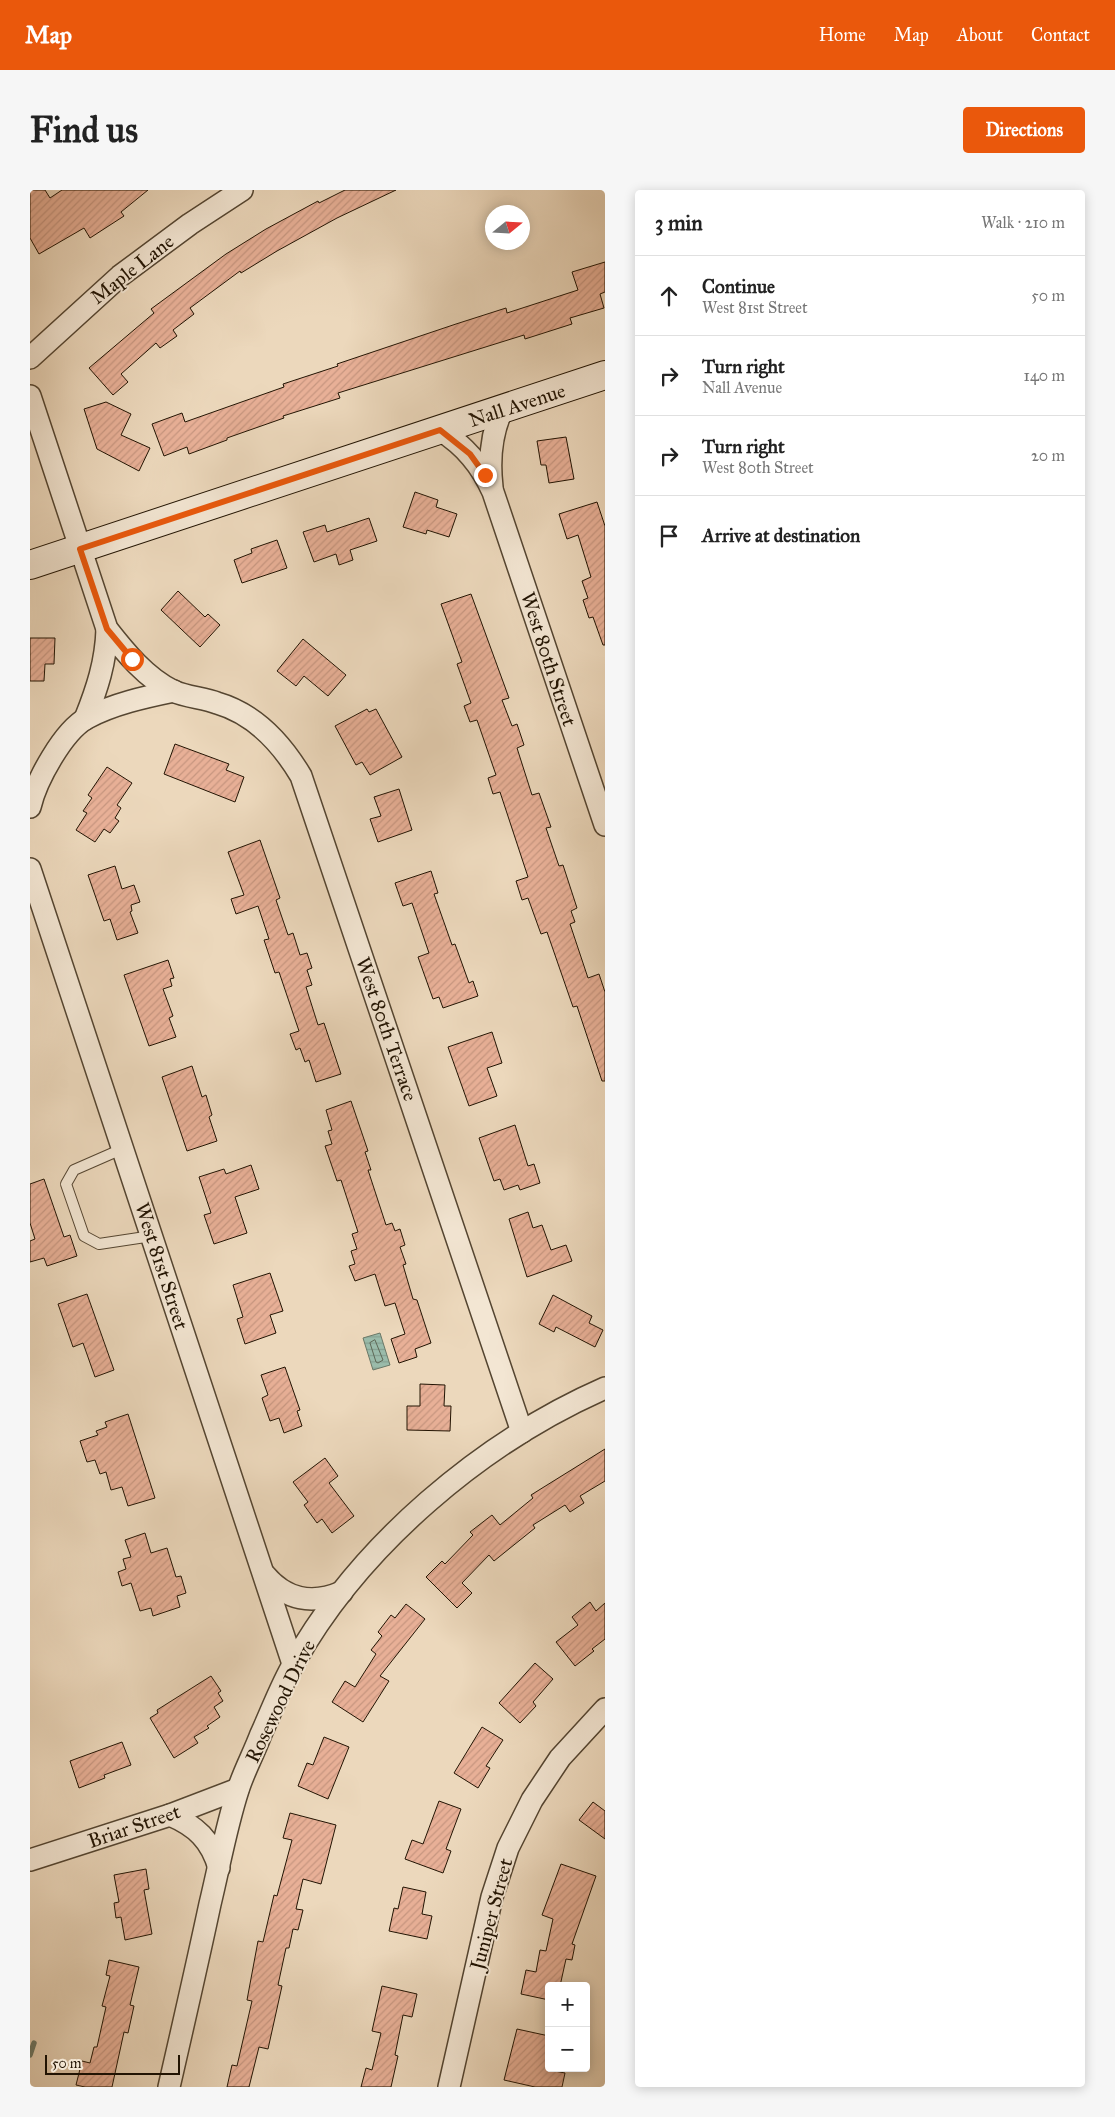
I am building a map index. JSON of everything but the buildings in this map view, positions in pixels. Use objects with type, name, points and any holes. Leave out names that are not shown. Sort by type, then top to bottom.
[{"type":"main road","name":"Nall Avenue","points":[[30,565],[605,375]]},
{"type":"street","name":"Maple Lane","points":[[30,358],[120,276],[190,224],[242,190]]},
{"type":"street","points":[[30,396],[107,629],[106,652],[102,673],[85,719],[49,762],[41,776],[30,807]]},
{"type":"street","name":"West 80th Street","points":[[493,492],[492,443],[495,427],[502,410]]},
{"type":"street","name":"West 80th Street","points":[[440,430],[470,454],[485,475],[493,492],[605,826]]},
{"type":"street","points":[[107,629],[132,659],[174,691]]},
{"type":"street","points":[[85,719],[124,704],[174,691]]},
{"type":"street","name":"West 80th Terrace","points":[[174,691],[220,703],[264,728],[288,754],[301,776],[522,1432]]},
{"type":"street","name":"West 81st Street","points":[[30,869],[293,1664]]},
{"type":"street","name":"Rosewood Drive","points":[[169,2087],[218,1868],[238,1789],[293,1664],[342,1592],[388,1541],[448,1485],[498,1447],[522,1432],[576,1400],[605,1388]]},
{"type":"street","points":[[263,1573],[273,1585],[283,1592],[294,1596],[319,1599],[342,1592]]},
{"type":"street","name":"Juniper Street","points":[[449,2087],[492,1897],[508,1848],[532,1800],[560,1758],[605,1709]]},
{"type":"street","name":"Briar Street","points":[[30,1860],[170,1815],[238,1789]]},
{"type":"street","points":[[170,1815],[186,1822],[199,1833],[214,1852],[218,1868]]},
{"type":"lane","points":[[122,1149],[74,1170],[66,1184],[84,1236],[99,1244],[152,1236]]},
{"type":"water","points":[[380,1333],[390,1365],[373,1370],[363,1338]]},
{"type":"waterway","points":[[30,2055],[34,2043]]},
{"type":"route","points":[[132,659],[107,629],[80,549],[440,430],[470,454],[485,475]]}]
